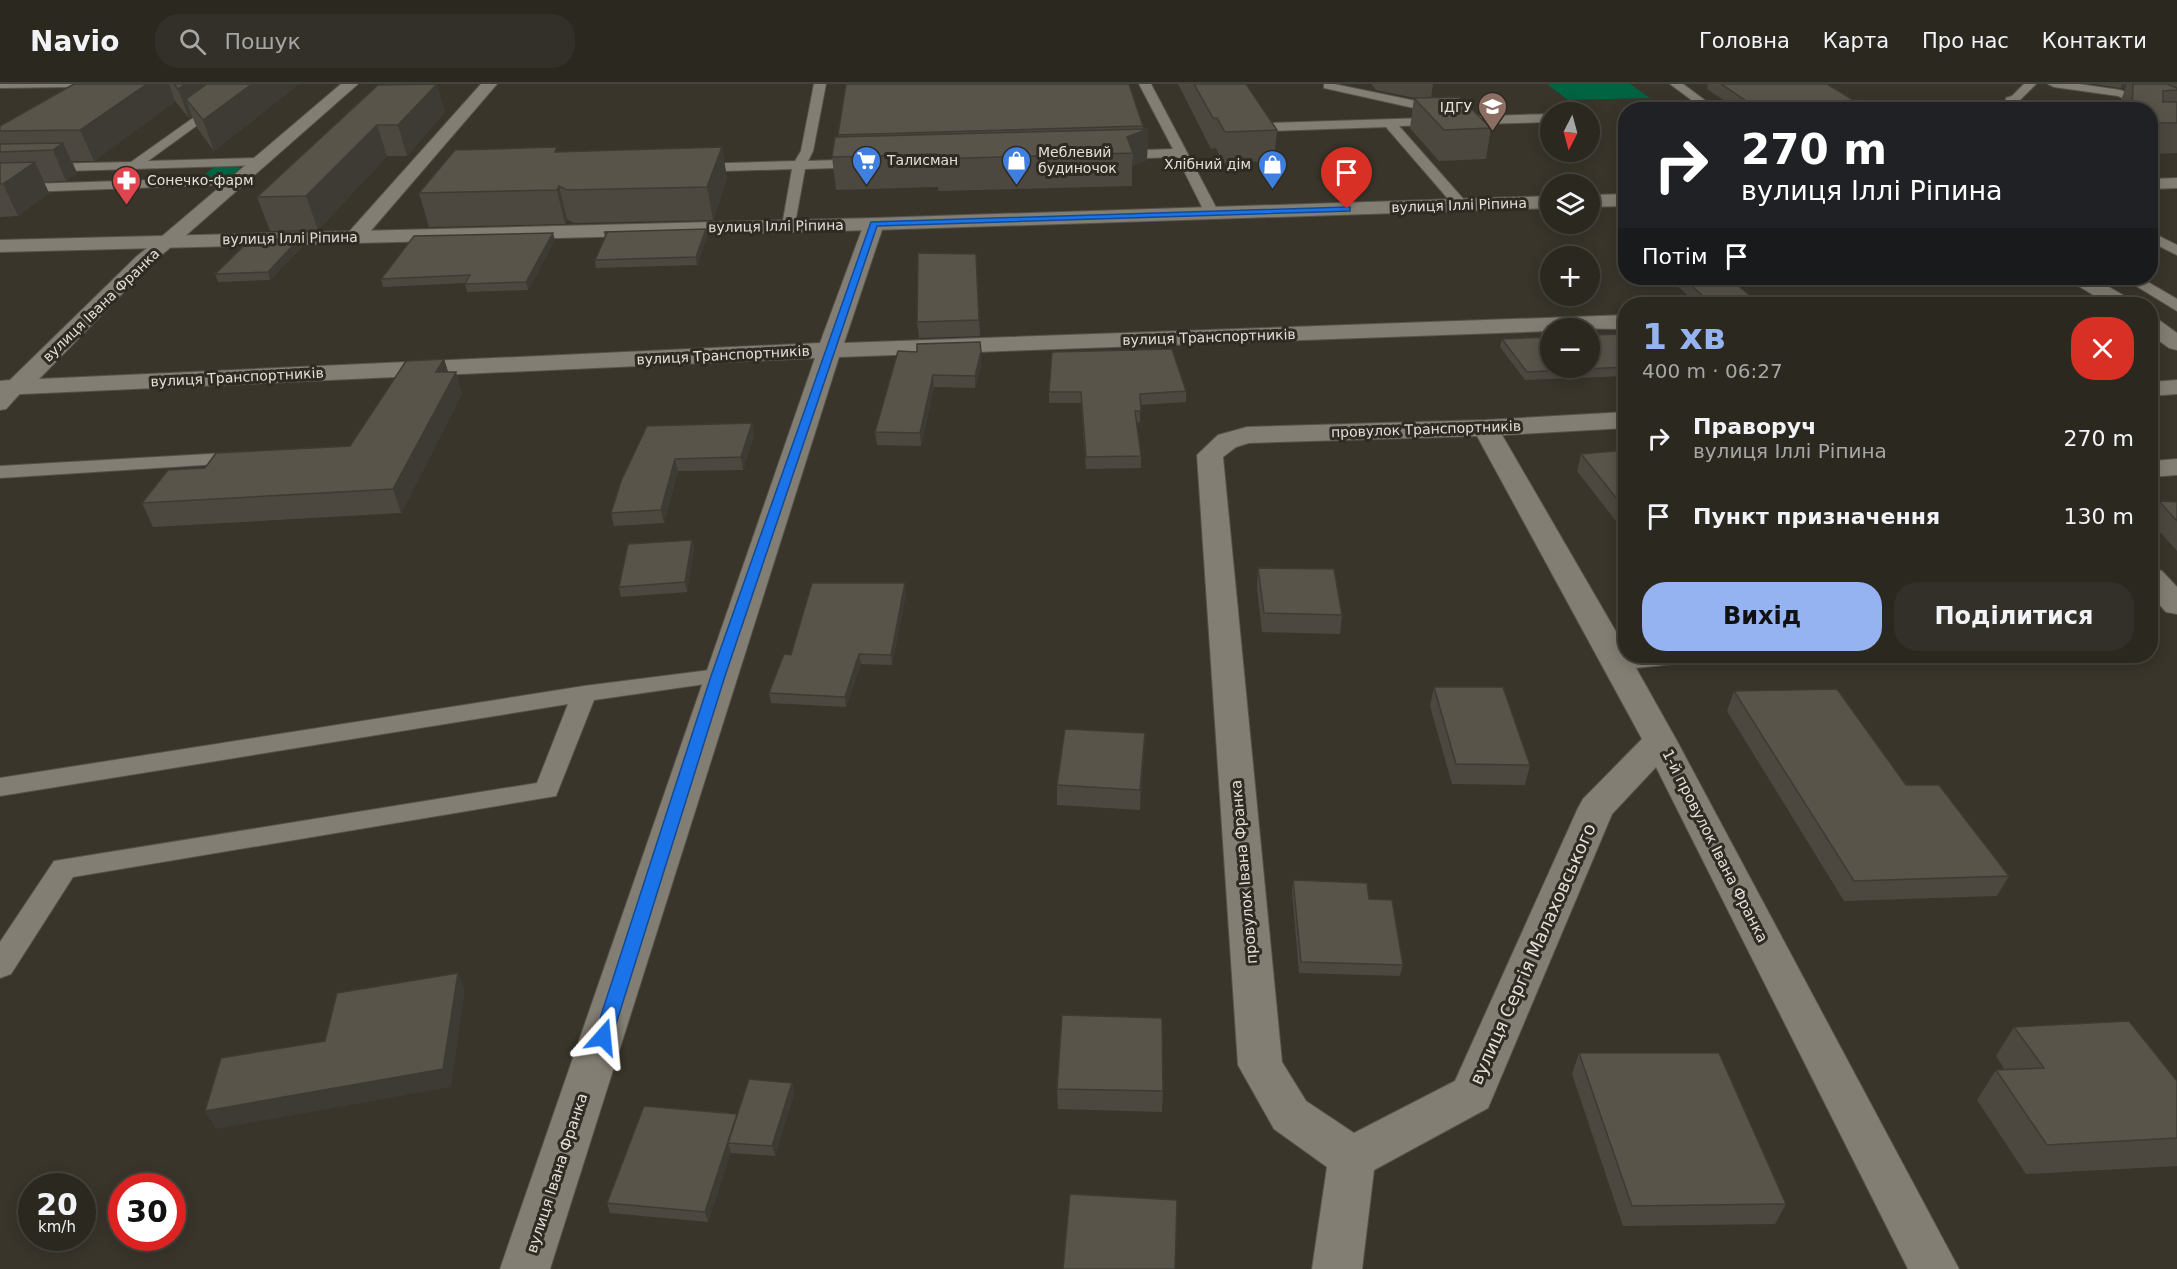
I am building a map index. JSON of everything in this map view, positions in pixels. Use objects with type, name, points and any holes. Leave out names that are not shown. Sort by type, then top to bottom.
[{"type":"street","name":"вулиця Івана Франка","points":[[9,388],[144,260],[350,84]]},
{"type":"street","points":[[355,237],[489,84]]},
{"type":"street","points":[[2158,184],[2177,183]]},
{"type":"street","points":[[1600,201],[1618,200]]},
{"type":"street","name":"вулиця Іллі Ріпина","points":[[0,246],[874,224],[1540,202]]},
{"type":"street","name":"вулиця Івана Франка","points":[[525,1269],[599,1048],[718,676],[874,224]]},
{"type":"street","points":[[2091,285],[2110,297]]},
{"type":"street","name":"вулиця Транспортників","points":[[9,388],[829,350],[1618,322]]},
{"type":"street","points":[[2158,330],[2177,343]]},
{"type":"street","points":[[2158,388],[2177,387]]},
{"type":"street","name":"провулок Транспортників","points":[[1227,441],[1247,435],[1485,428],[1618,420]]},
{"type":"street","name":"1-й провулок Івана Франка","points":[[1485,428],[1660,741],[1934,1269]]},
{"type":"street","name":"провулок Івана Франка","points":[[1227,441],[1210,455],[1260,1065],[1290,1115],[1352,1158]]},
{"type":"street","points":[[2158,468],[2177,467]]},
{"type":"street","points":[[2158,585],[2177,605]]},
{"type":"street","points":[[2158,611],[2177,610]]},
{"type":"street","name":"вулиця Сергія Малаховського","points":[[1352,1158],[1472,1094],[1596,808],[1660,741]]},
{"type":"street","points":[[1337,1269],[1352,1158]]},
{"type":"lane","points":[[0,85],[70,84]]},
{"type":"lane","points":[[133,166],[248,84]]},
{"type":"lane","points":[[789,226],[799,165],[807,151],[820,84]]},
{"type":"lane","points":[[1145,84],[1212,213]]},
{"type":"lane","points":[[1676,84],[1702,102]]},
{"type":"lane","points":[[2014,102],[2010,100],[2016,98],[2030,84]]},
{"type":"lane","points":[[2054,84],[2120,93],[2139,89]]},
{"type":"lane","points":[[1328,86],[1489,120]]},
{"type":"lane","points":[[1245,93],[1267,127],[1540,118]]},
{"type":"lane","points":[[2120,93],[2137,102]]},
{"type":"lane","points":[[2158,113],[2174,122]]},
{"type":"lane","points":[[1389,123],[1461,205]]},
{"type":"lane","points":[[1097,155],[1181,153]]},
{"type":"lane","points":[[0,169],[260,162]]},
{"type":"lane","points":[[682,168],[882,162]]},
{"type":"lane","points":[[0,189],[239,181]]},
{"type":"lane","points":[[2158,234],[2177,232]]},
{"type":"lane","points":[[2158,239],[2177,251]]},
{"type":"lane","points":[[2142,285],[2177,306]]},
{"type":"lane","points":[[0,405],[9,388]]},
{"type":"lane","points":[[0,472],[259,458]]},
{"type":"lane","points":[[0,788],[584,694],[718,676]]},
{"type":"lane","points":[[0,966],[64,868],[547,790],[584,694]]},
{"type":"green space","points":[[1547,84],[1630,84],[1650,98],[1568,100]]},
{"type":"green space","points":[[231,165],[241,168],[227,178],[198,180],[215,166]]},
{"type":"building","points":[[74,84],[147,84],[80,130],[0,131],[0,126]]},
{"type":"building","points":[[174,84],[185,84],[178,89]]},
{"type":"building","points":[[207,84],[252,84],[203,120],[186,99]]},
{"type":"building","points":[[437,84],[398,125],[377,125],[306,196],[257,197],[378,85]]},
{"type":"building","points":[[846,84],[1129,84],[1143,126],[838,135]]},
{"type":"building","points":[[1194,84],[1246,84],[1277,130],[1225,132],[1217,118],[1213,118]]},
{"type":"building","points":[[1721,84],[1827,84],[1853,100],[1863,102],[1748,102]]},
{"type":"building","points":[[2133,84],[2167,84],[2177,88],[2177,90],[2163,91],[2163,102],[2177,102],[2177,123],[2158,123],[2158,102],[2132,102]]},
{"type":"building","points":[[1459,97],[1491,128],[1444,130],[1414,98]]},
{"type":"building","points":[[1148,129],[1127,137],[1133,153],[936,159],[936,154],[832,157],[835,137]]},
{"type":"building","points":[[63,143],[53,150],[0,152],[0,144]]},
{"type":"building","points":[[557,147],[555,152],[722,147],[707,187],[567,190],[559,186],[557,190],[419,193],[455,150]]},
{"type":"building","points":[[35,162],[3,184],[0,184],[0,163]]},
{"type":"building","points":[[706,229],[696,257],[595,260],[607,233],[604,232]]},
{"type":"building","points":[[553,233],[526,282],[465,284],[470,275],[381,279],[414,236]]},
{"type":"building","points":[[299,239],[268,272],[215,274],[250,240]]},
{"type":"building","points":[[918,253],[976,254],[979,320],[917,322]]},
{"type":"building","points":[[1691,285],[1737,285],[1752,297],[1704,297]]},
{"type":"building","points":[[1618,334],[1618,367],[1600,368],[1600,335]]},
{"type":"building","points":[[1540,337],[1540,371],[1527,372],[1502,339]]},
{"type":"building","points":[[980,342],[981,352],[975,376],[933,375],[920,433],[875,432],[898,351],[917,352],[917,344]]},
{"type":"building","points":[[1172,349],[1186,391],[1140,394],[1141,411],[1135,411],[1141,456],[1086,457],[1081,392],[1049,392],[1052,352]]},
{"type":"building","points":[[444,359],[436,372],[456,372],[393,489],[142,503],[168,470],[205,468],[216,453],[350,446],[406,361]]},
{"type":"building","points":[[752,423],[741,457],[675,459],[661,510],[611,513],[621,481],[647,426]]},
{"type":"building","points":[[1618,451],[1618,500],[1581,454]]},
{"type":"building","points":[[2159,501],[2177,502],[2177,521]]},
{"type":"building","points":[[692,540],[685,582],[619,587],[628,544]]},
{"type":"building","points":[[1258,568],[1334,569],[1342,615],[1264,613]]},
{"type":"building","points":[[812,583],[905,583],[891,655],[859,654],[845,697],[769,693],[784,654],[791,655]]},
{"type":"building","points":[[1434,687],[1503,687],[1530,765],[1456,764]]},
{"type":"building","points":[[1837,689],[1906,785],[1939,785],[2009,876],[1854,881],[1734,691]]},
{"type":"building","points":[[1065,729],[1145,733],[1140,790],[1057,785]]},
{"type":"building","points":[[1293,880],[1367,883],[1369,899],[1392,900],[1403,965],[1301,962]]},
{"type":"building","points":[[458,973],[443,1069],[205,1111],[221,1058],[325,1041],[337,993]]},
{"type":"building","points":[[1062,1015],[1162,1018],[1163,1091],[1057,1089]]},
{"type":"building","points":[[2129,1021],[2177,1081],[2177,1138],[2047,1145],[1996,1070],[2044,1068],[2014,1027]]},
{"type":"building","points":[[1579,1053],[1719,1053],[1786,1204],[1632,1206]]},
{"type":"building","points":[[749,1079],[792,1083],[772,1146],[728,1143]]},
{"type":"building","points":[[644,1106],[737,1114],[705,1212],[607,1203]]},
{"type":"building","points":[[1070,1194],[1177,1200],[1175,1269],[1063,1269]]},
{"type":"place","name":"ІДГУ","points":[[1493,132]]},
{"type":"place","name":"Талисман","points":[[866,186]]},
{"type":"place","name":"Меблевий будиночок","points":[[1017,186]]},
{"type":"place","name":"Хлібний дім","points":[[1272,190]]},
{"type":"place","name":"Сонечко-фарм","points":[[126,206]]},
{"type":"route","points":[[603,1037],[718,676],[874,224],[1347,209]]}]
